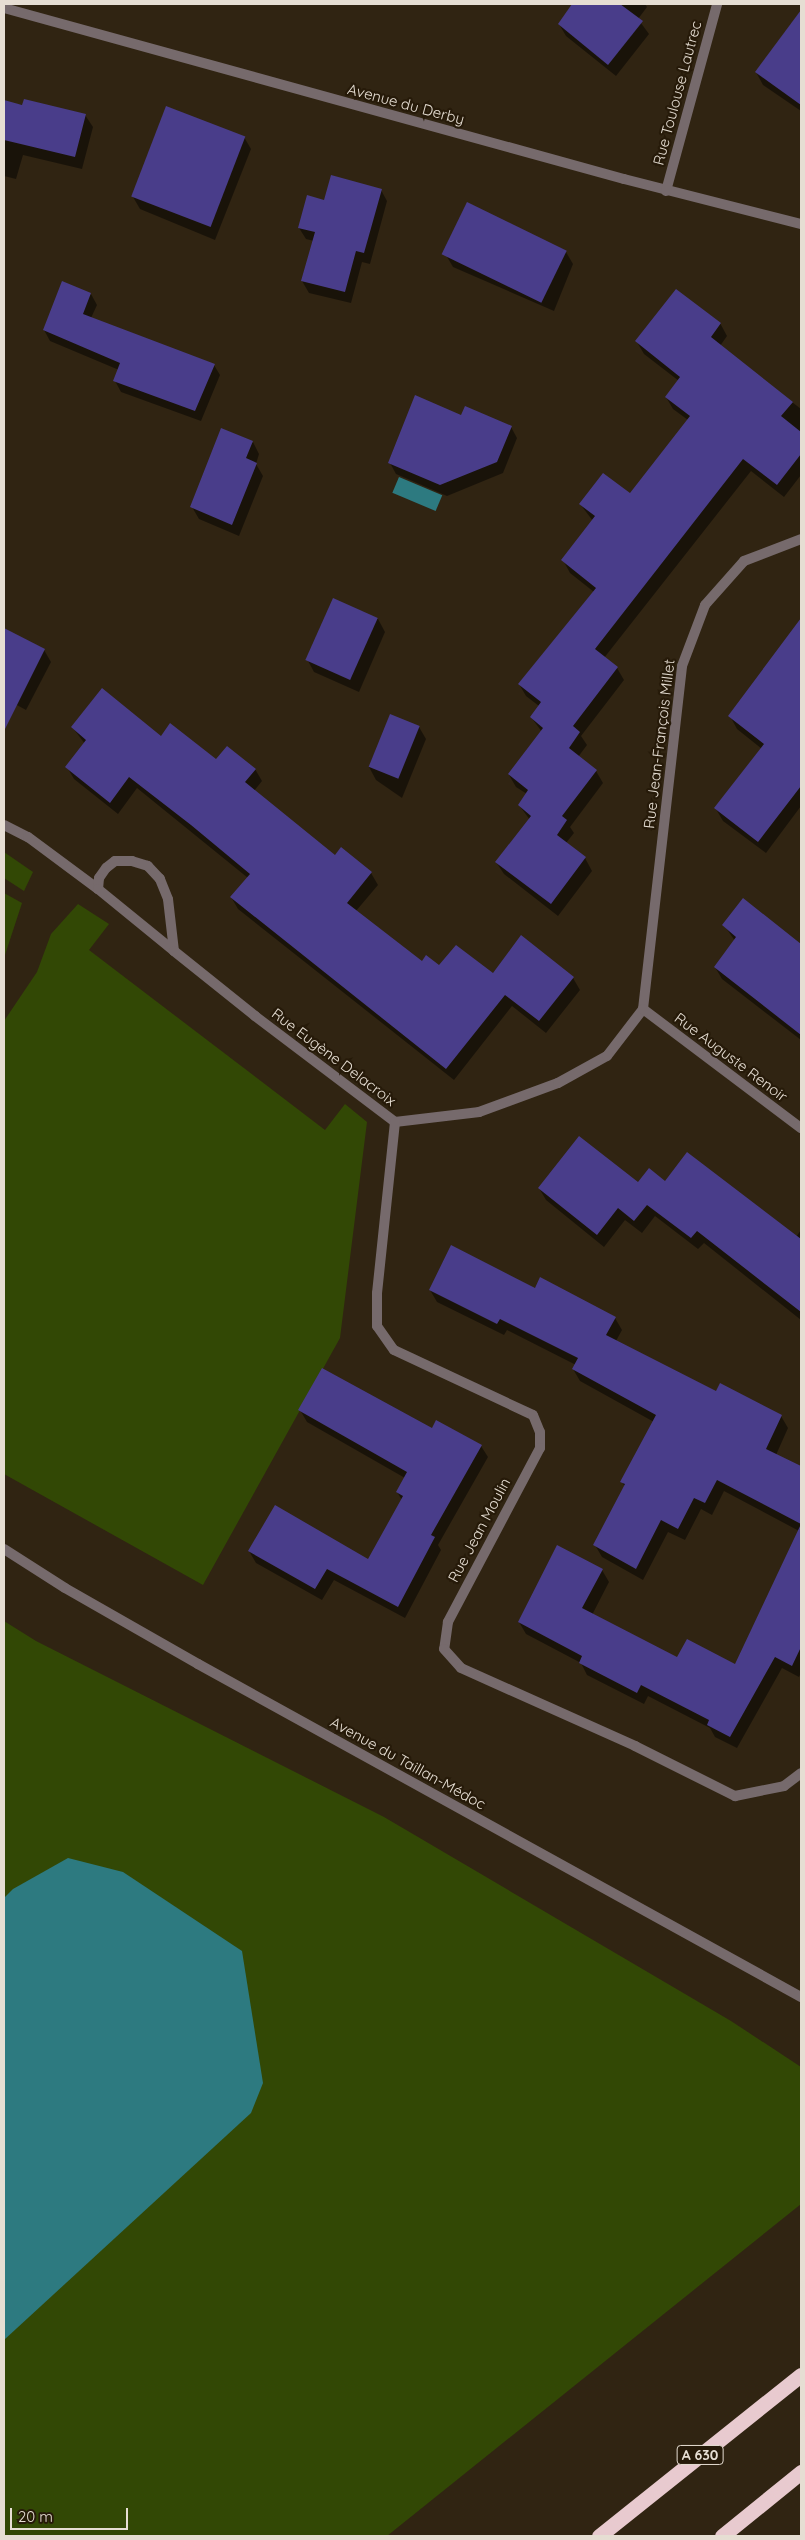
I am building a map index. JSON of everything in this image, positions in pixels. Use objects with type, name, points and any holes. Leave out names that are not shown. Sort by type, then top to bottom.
[{"type":"highway","name":"A 630","points":[[599,2536],[801,2375]]},
{"type":"highway","points":[[722,2536],[801,2472]]},
{"type":"street","name":"Rue Toulouse Lautrec","points":[[666,191],[717,4]]},
{"type":"street","name":"Avenue du Derby","points":[[4,8],[666,191],[801,224]]},
{"type":"street","name":"Rue Jean-François Millet","points":[[643,1009],[682,666],[705,605],[744,561],[801,539]]},
{"type":"street","name":"Rue Eugène Delacroix","points":[[4,825],[28,837],[98,889],[174,951],[395,1122],[479,1112],[558,1083],[607,1056],[643,1009]]},
{"type":"street","points":[[98,889],[99,878],[115,861],[132,861],[148,866],[160,879],[168,899],[174,951]]},
{"type":"street","name":"Rue Auguste Renoir","points":[[643,1009],[801,1128]]},
{"type":"street","name":"Rue Jean Moulin","points":[[395,1122],[378,1293],[378,1326],[394,1350],[533,1415],[540,1432],[540,1448],[448,1622],[444,1649],[461,1668],[635,1746],[735,1796],[784,1786],[801,1773]]},
{"type":"street","name":"Avenue du Taillan-Médoc","points":[[4,1549],[65,1588],[198,1664],[801,1997]]},
{"type":"green space","points":[[4,852],[33,872],[24,891],[4,878]]},
{"type":"green space","points":[[4,893],[22,903],[4,958]]},
{"type":"green space","points":[[78,904],[109,924],[89,950],[325,1130],[345,1104],[367,1122],[340,1338],[203,1585],[4,1474],[4,1021],[37,972],[51,934]]},
{"type":"green space","points":[[4,1621],[36,1641],[384,1817],[731,2021],[801,2067],[801,2204],[387,2536],[4,2536]]},
{"type":"water","points":[[399,477],[442,495],[436,511],[392,493]]},
{"type":"water","points":[[68,1858],[123,1872],[242,1951],[263,2083],[251,2113],[4,2340],[4,1898],[13,1889]]},
{"type":"building","points":[[572,4],[620,4],[643,21],[608,65],[558,24]]},
{"type":"building","points":[[801,10],[801,105],[755,72]]},
{"type":"building","points":[[24,99],[86,114],[75,157],[4,140],[4,100],[22,105]]},
{"type":"building","points":[[166,106],[245,136],[211,227],[131,197]]},
{"type":"building","points":[[331,175],[382,189],[364,253],[356,251],[345,292],[301,281],[315,232],[298,228],[307,195],[324,200]]},
{"type":"building","points":[[467,202],[567,251],[541,303],[442,254]]},
{"type":"building","points":[[62,281],[91,293],[83,314],[215,364],[195,411],[113,381],[120,363],[43,330]]},
{"type":"building","points":[[676,289],[721,323],[711,337],[793,402],[781,416],[801,432],[801,454],[777,485],[743,459],[595,649],[618,667],[573,726],[580,732],[569,748],[597,770],[562,816],[567,820],[557,835],[586,857],[551,904],[495,862],[531,816],[518,805],[528,790],[508,774],[543,728],[530,717],[541,702],[518,684],[596,588],[561,560],[595,516],[579,504],[603,473],[630,493],[690,416],[665,397],[680,377],[635,341]]},
{"type":"building","points":[[415,395],[461,415],[465,406],[512,426],[497,462],[440,485],[388,463]]},
{"type":"building","points":[[221,428],[253,441],[246,458],[257,463],[232,525],[190,507]]},
{"type":"building","points":[[333,598],[378,618],[350,680],[305,660]]},
{"type":"building","points":[[801,618],[801,786],[758,842],[714,808],[764,744],[728,716]]},
{"type":"building","points":[[4,628],[45,649],[4,731]]},
{"type":"building","points":[[102,688],[161,736],[170,723],[216,759],[227,746],[256,769],[245,782],[335,855],[341,847],[372,872],[347,903],[422,961],[426,955],[439,965],[456,945],[493,973],[521,935],[574,977],[539,1021],[505,995],[446,1069],[230,897],[250,874],[191,825],[129,777],[110,803],[65,767],[86,740],[71,727]]},
{"type":"building","points":[[390,714],[420,726],[398,779],[369,767]]},
{"type":"building","points":[[743,898],[801,944],[801,1035],[714,967],[736,937],[722,925]]},
{"type":"building","points":[[579,1136],[638,1182],[649,1168],[665,1181],[687,1152],[801,1239],[801,1312],[697,1231],[691,1238],[647,1205],[634,1221],[618,1208],[597,1235],[538,1188]]},
{"type":"building","points":[[451,1245],[535,1288],[540,1277],[616,1317],[606,1335],[716,1391],[720,1383],[782,1415],[766,1449],[801,1466],[801,1524],[717,1480],[705,1503],[694,1498],[678,1529],[661,1520],[636,1569],[593,1545],[625,1484],[620,1482],[656,1415],[572,1369],[578,1358],[500,1319],[497,1324],[429,1290]]},
{"type":"building","points":[[322,1368],[432,1428],[436,1420],[482,1445],[431,1535],[435,1537],[398,1607],[327,1569],[315,1589],[248,1551],[275,1505],[368,1559],[403,1496],[396,1492],[407,1472],[298,1410]]},
{"type":"building","points":[[801,1524],[801,1647],[792,1666],[775,1657],[730,1737],[707,1725],[709,1720],[641,1685],[637,1693],[579,1663],[582,1656],[518,1622],[557,1545],[603,1569],[582,1608],[677,1657],[687,1639],[735,1664]]}]
